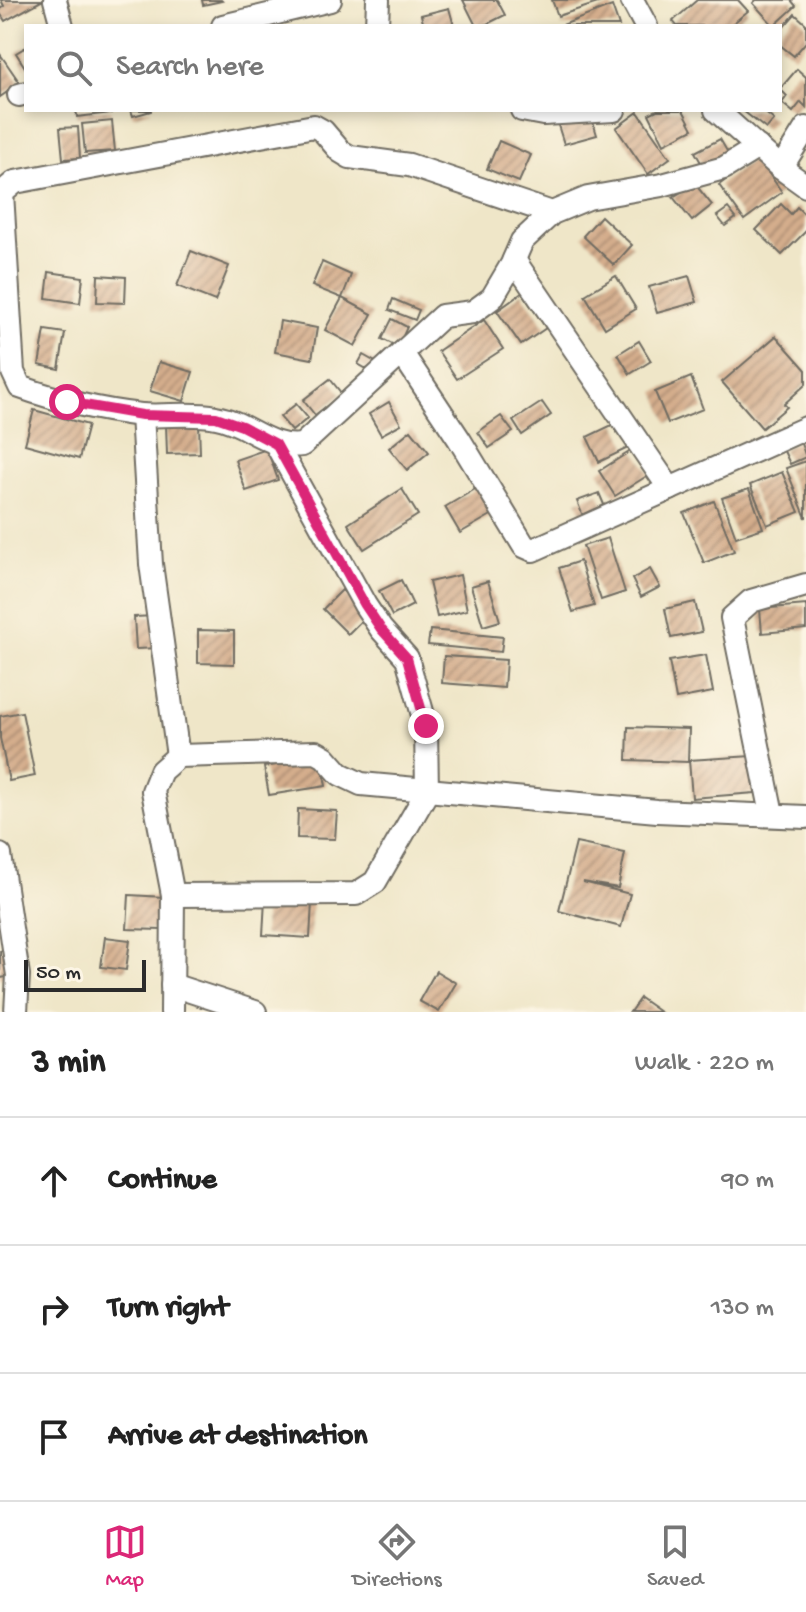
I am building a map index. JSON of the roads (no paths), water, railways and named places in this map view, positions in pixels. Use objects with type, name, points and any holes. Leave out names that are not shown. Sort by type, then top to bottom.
[{"type":"street","points":[[55,0],[61,24]]},
{"type":"street","points":[[228,24],[272,6],[330,0]]},
{"type":"street","points":[[377,24],[378,0]]},
{"type":"street","points":[[632,0],[645,24]]},
{"type":"street","points":[[532,112],[578,112]]},
{"type":"street","points":[[718,112],[806,186]]},
{"type":"street","points":[[552,213],[409,165],[350,157],[340,151],[323,131],[319,118],[15,182],[4,187],[2,193],[13,372],[10,384],[67,402],[142,415],[216,417],[242,426],[276,444],[288,447],[302,445],[442,316],[473,312],[492,298],[522,241],[552,213],[588,198],[662,185],[724,168],[758,147]]},
{"type":"street","points":[[781,168],[806,128]]},
{"type":"street","points":[[514,260],[670,489]]},
{"type":"street","points":[[402,353],[524,546],[533,550],[806,428]]},
{"type":"street","points":[[142,415],[151,564],[178,756]]},
{"type":"street","points":[[173,895],[356,894],[375,882],[427,792],[426,726],[407,658],[365,605],[276,444]]},
{"type":"street","points":[[772,814],[732,618],[751,601],[806,585]]},
{"type":"street","points":[[172,1012],[173,895],[153,791],[161,771],[178,756],[316,752],[340,774],[361,784],[657,811],[806,817]]},
{"type":"street","points":[[0,855],[18,975],[16,1012]]},
{"type":"street","points":[[172,985],[255,1012]]}]
